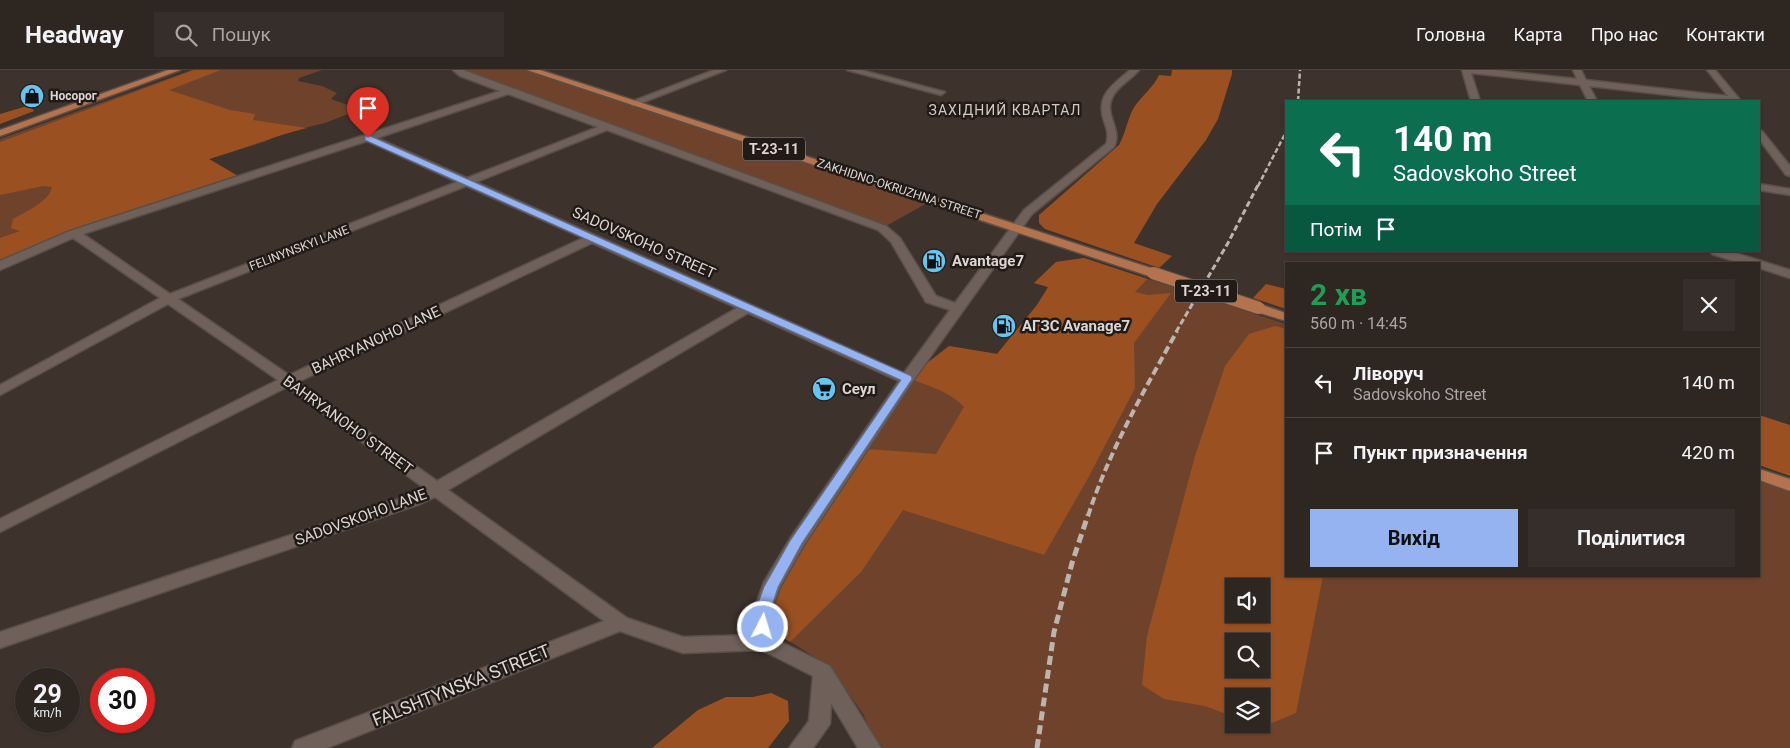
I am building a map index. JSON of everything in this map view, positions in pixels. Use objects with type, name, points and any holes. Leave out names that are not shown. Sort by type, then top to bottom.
[{"type":"main road","points":[[0,132],[176,70]]},
{"type":"main road","name":"ZAKHIDNO-OKRUZHNA STREET","points":[[531,70],[1285,317]]},
{"type":"main road","points":[[1760,474],[1790,485]]},
{"type":"street","points":[[457,70],[463,74],[608,128],[882,228],[901,247],[931,300],[958,309]]},
{"type":"street","points":[[633,103],[722,70]]},
{"type":"street","points":[[851,70],[942,92]]},
{"type":"street","points":[[870,748],[823,672],[764,642],[762,612],[771,587],[797,541],[907,379],[1028,212],[1110,145],[1114,134],[1106,110],[1107,99],[1135,70]]},
{"type":"street","points":[[1466,70],[1475,100]]},
{"type":"street","points":[[1470,70],[1727,100]]},
{"type":"street","points":[[1577,70],[1592,100]]},
{"type":"street","points":[[1711,70],[1734,100]]},
{"type":"street","points":[[0,266],[74,233],[368,138],[507,90]]},
{"type":"street","name":"FELINYNSKYI LANE","points":[[0,391],[170,298],[608,128]]},
{"type":"street","points":[[1760,134],[1790,173]]},
{"type":"street","name":"SADOVSKOHO STREET","points":[[368,138],[907,379]]},
{"type":"street","points":[[1760,187],[1790,192]]},
{"type":"street","name":"BAHRYANOHO STREET","points":[[74,233],[288,381],[435,490],[620,622],[683,645],[764,642]]},
{"type":"street","name":"BAHRYANOHO LANE","points":[[0,526],[288,381],[592,238]]},
{"type":"street","points":[[1719,252],[1752,262]]},
{"type":"street","points":[[1760,265],[1790,274]]},
{"type":"street","name":"SADOVSKOHO LANE","points":[[0,640],[404,503],[435,490],[748,308]]},
{"type":"street","name":"FALSHTYNSKA STREET","points":[[303,748],[620,622]]},
{"type":"street","points":[[800,748],[819,724],[823,672]]},
{"type":"shaded area","points":[[192,70],[322,70],[299,78],[298,81],[322,86],[337,93],[331,99],[356,108],[356,111],[325,123],[284,133],[264,142],[209,159],[238,176],[58,235],[0,263],[0,139]]},
{"type":"shaded area","points":[[194,70],[221,70],[169,90],[230,110],[255,114],[253,120],[307,128],[209,159],[238,176],[58,235],[0,263],[0,238],[20,231],[11,228],[13,219],[42,202],[52,187],[43,186],[0,195],[0,142]]},
{"type":"shaded area","points":[[461,70],[524,70],[929,202],[886,226]]},
{"type":"shaded area","points":[[1172,70],[1232,70],[1232,74],[1218,119],[1206,140],[1157,204],[1134,243],[1172,256],[1159,268],[1045,229],[1039,223],[1039,215],[1119,145],[1130,115],[1138,101],[1153,85],[1159,75],[1171,76]]},
{"type":"shaded area","points":[[24,107],[32,108],[34,111],[0,124],[0,114]]},
{"type":"shaded area","points":[[1084,258],[1285,324],[1285,577],[1760,577],[1760,479],[1790,490],[1790,748],[879,748],[863,714],[830,667],[775,632],[804,542],[926,364],[949,346],[997,354],[1037,305],[1049,287],[1034,283],[1056,262]]},
{"type":"shaded area","points":[[1084,258],[1147,279],[1135,292],[1148,295],[1171,293],[1134,343],[1135,388],[1087,480],[1044,555],[903,510],[861,572],[790,642],[775,632],[771,615],[779,589],[804,543],[867,449],[936,454],[964,407],[947,394],[913,380],[926,364],[949,346],[997,354],[1037,305],[1048,287],[1034,283],[1056,262]]},
{"type":"shaded area","points":[[1266,284],[1285,289],[1285,309],[1253,298]]},
{"type":"shaded area","points":[[1275,326],[1285,329],[1285,577],[1323,577],[1296,713],[1270,724],[1270,688],[1225,688],[1225,714],[1205,706],[1164,699],[1142,685],[1147,636],[1195,456],[1225,366],[1249,334]]},
{"type":"shaded area","points":[[1760,415],[1790,425],[1790,476],[1760,465]]},
{"type":"shaded area","points":[[771,693],[788,701],[789,721],[768,748],[652,748],[698,710],[726,697],[753,697]]},
{"type":"railway","points":[[1298,100],[1300,70]]},
{"type":"railway","points":[[1258,186],[1285,134]]},
{"type":"railway","points":[[1176,332],[1228,243],[1258,185]]},
{"type":"railway","points":[[1088,516],[1096,492],[1117,445],[1177,331]]},
{"type":"railway","points":[[1037,748],[1054,632],[1072,563],[1088,515]]},
{"type":"place","name":"Носорог","points":[[32,96]]},
{"type":"place","name":"Avantage7","points":[[934,261]]},
{"type":"place","name":"АГЗС Avanage7","points":[[1004,326]]},
{"type":"place","name":"Сеул","points":[[824,389]]},
{"type":"district","name":"ЗАХІДНИЙ КВАРТАЛ","points":[[1005,110]]},
{"type":"route","points":[[368,138],[907,379],[797,541],[771,587],[762,612],[763,627]]}]
